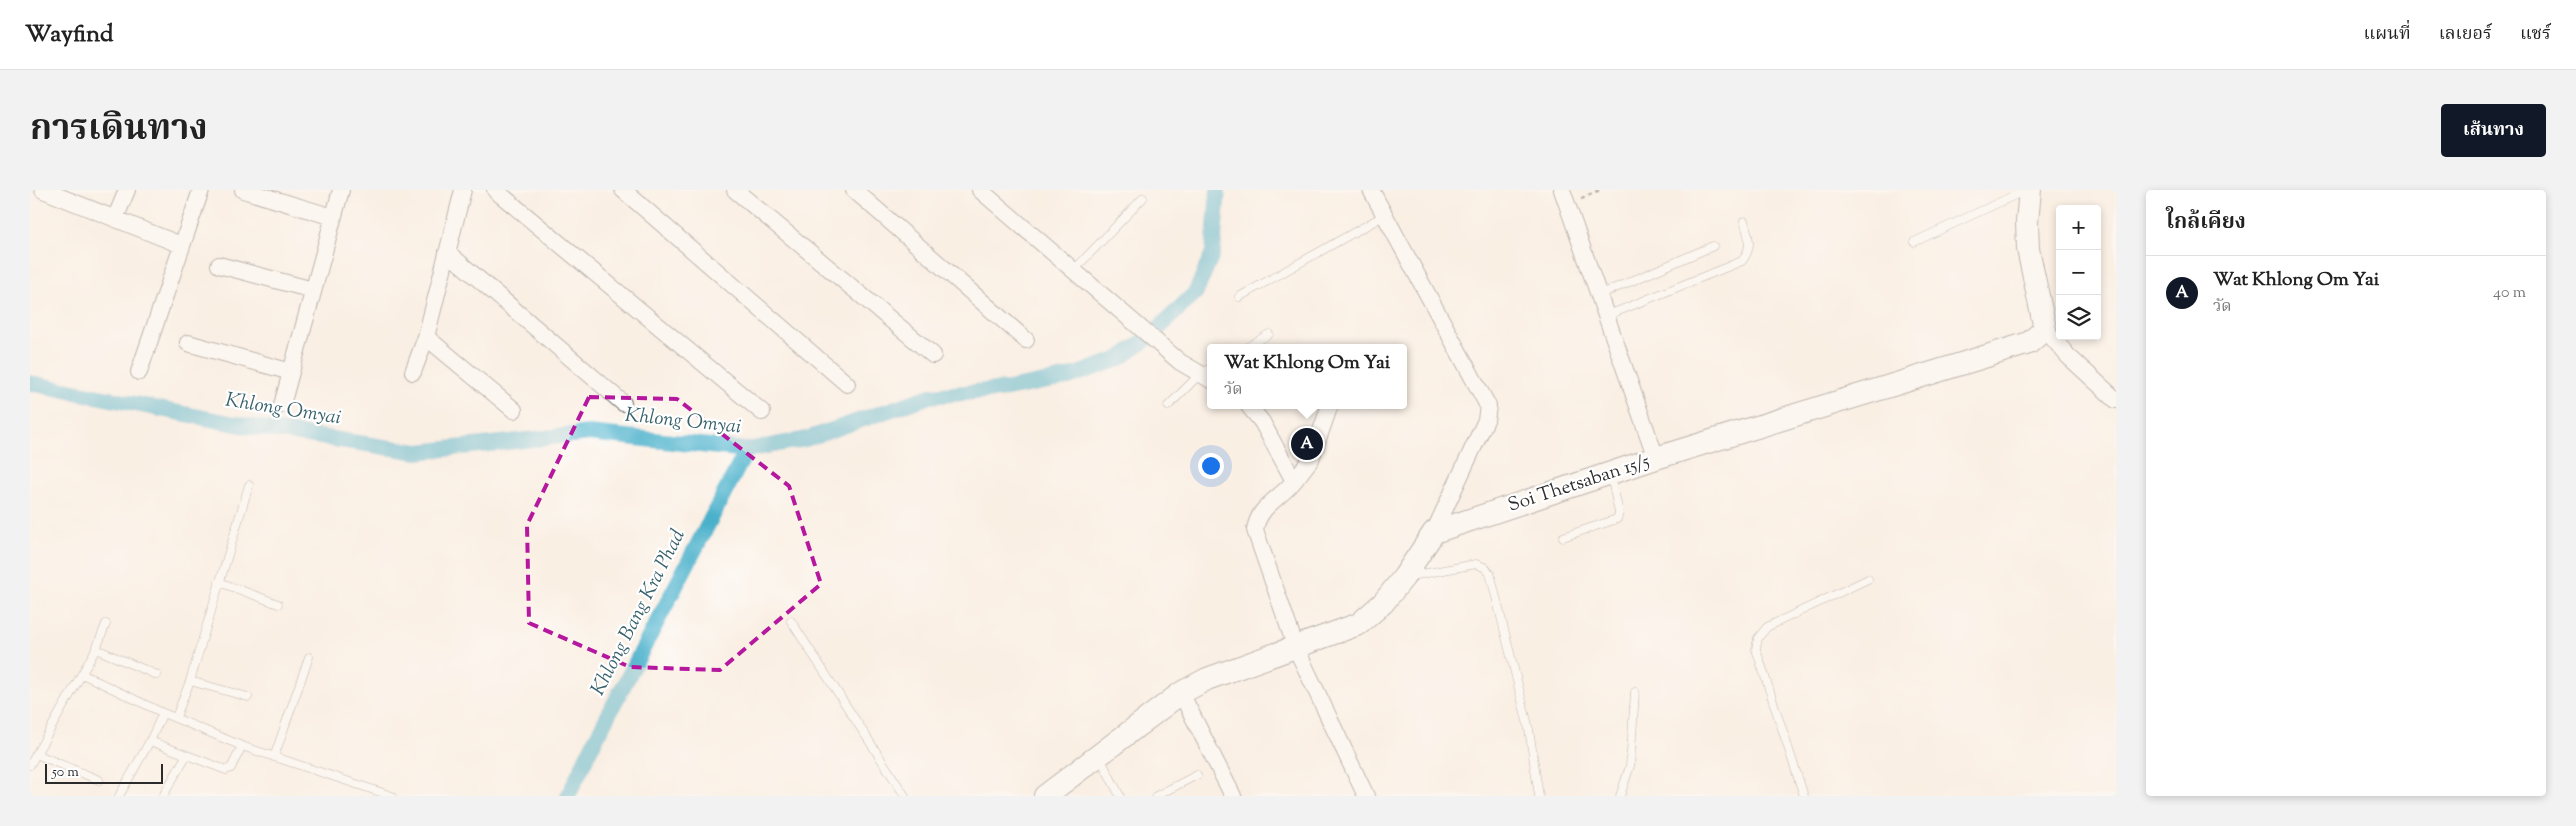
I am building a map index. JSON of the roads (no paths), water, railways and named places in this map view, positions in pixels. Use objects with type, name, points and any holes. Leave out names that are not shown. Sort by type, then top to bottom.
[{"type":"street","points":[[42,190],[181,245]]},
{"type":"street","points":[[115,218],[127,190]]},
{"type":"street","points":[[139,372],[201,190]]},
{"type":"street","points":[[243,190],[333,217]]},
{"type":"street","points":[[282,405],[340,190]]},
{"type":"street","points":[[413,372],[426,337],[463,190]]},
{"type":"street","points":[[495,190],[762,412]]},
{"type":"street","points":[[623,190],[847,384]]},
{"type":"street","points":[[735,190],[933,355]]},
{"type":"street","points":[[854,190],[1026,340]]},
{"type":"street","points":[[980,190],[1180,362],[1207,374]]},
{"type":"street","points":[[1045,796],[1181,693],[1207,679],[1359,624],[1383,603],[1404,578],[1434,532],[1486,420],[1488,406],[1371,190]]},
{"type":"street","points":[[2030,190],[2027,222],[2028,249],[2045,329],[2068,356],[2116,400]]},
{"type":"street","points":[[1565,198],[1656,458]]},
{"type":"street","points":[[446,252],[622,403]]},
{"type":"street","points":[[219,265],[313,290]]},
{"type":"street","name":"Soi Thetsaban 15/5","points":[[1434,532],[1656,458],[2020,348],[2037,337],[2045,329]]},
{"type":"street","points":[[426,337],[514,410]]},
{"type":"street","points":[[188,343],[291,372]]},
{"type":"street","points":[[1251,409],[1262,422],[1294,480]]},
{"type":"street","points":[[1329,409],[1311,459],[1286,490],[1257,516],[1255,530],[1296,648],[1366,796]]},
{"type":"street","points":[[1181,693],[1233,796]]},
{"type":"lane","points":[[1914,242],[2026,190]]},
{"type":"lane","points":[[1073,271],[1143,198]]},
{"type":"lane","points":[[1239,297],[1385,215]]},
{"type":"lane","points":[[1606,316],[1742,261],[1748,253],[1750,242],[1744,221]]},
{"type":"lane","points":[[1599,294],[1713,246]]},
{"type":"lane","points":[[1253,344],[1269,334]]},
{"type":"lane","points":[[1168,406],[1207,374]]},
{"type":"lane","points":[[1563,537],[1617,519],[1619,513],[1610,474]]},
{"type":"lane","points":[[176,717],[190,681],[249,485]]},
{"type":"lane","points":[[1404,578],[1476,564],[1484,567],[1490,573],[1529,729],[1539,796]]},
{"type":"lane","points":[[1804,796],[1756,649],[1758,638],[1767,627],[1868,579]]},
{"type":"lane","points":[[219,582],[278,604]]},
{"type":"lane","points":[[791,621],[905,796]]},
{"type":"lane","points":[[30,765],[96,649],[106,624]]},
{"type":"lane","points":[[96,649],[158,675]]},
{"type":"lane","points":[[274,757],[309,657]]},
{"type":"lane","points":[[82,674],[163,713],[242,746],[392,796]]},
{"type":"lane","points":[[190,681],[248,697]]},
{"type":"lane","points":[[1620,796],[1630,766],[1635,692]]},
{"type":"lane","points":[[119,796],[150,741],[163,713]]},
{"type":"lane","points":[[150,741],[226,770],[231,768],[242,746]]},
{"type":"lane","points":[[36,754],[99,780]]},
{"type":"lane","points":[[1099,755],[1120,796]]},
{"type":"lane","points":[[163,796],[186,756]]},
{"type":"lane","points":[[1156,796],[1197,775]]},
{"type":"waterway","name":"Khlong Omyai","points":[[30,383],[235,424],[418,452],[589,433],[747,450],[806,439],[930,396],[1008,389],[1069,377],[1119,359],[1151,336],[1196,292],[1213,252],[1218,190]]},
{"type":"waterway","name":"Khlong Bang Kra Phad","points":[[568,796],[592,746],[747,450]]},
{"type":"place","name":"Wat Khlong Om Yai","points":[[1307,444]]}]
